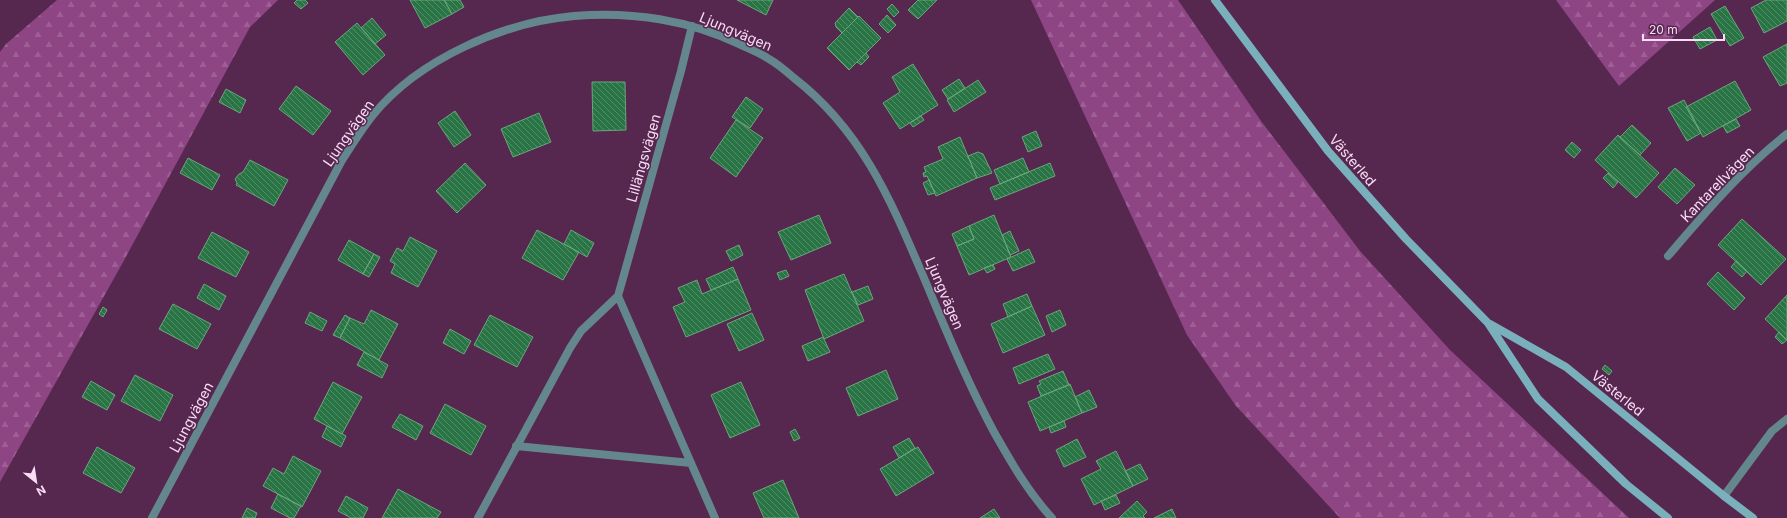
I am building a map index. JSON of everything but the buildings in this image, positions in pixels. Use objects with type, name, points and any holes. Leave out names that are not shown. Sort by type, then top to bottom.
[{"type":"street","name":"Västerled","points":[[1215,0],[1328,151],[1406,239],[1488,323],[1538,399],[1626,484],[1668,518]]},
{"type":"street","name":"Ljungvägen","points":[[152,518],[341,162],[374,114],[397,92],[441,59],[471,43],[497,33],[552,18],[597,14],[641,16],[668,20],[721,36],[771,60],[811,91],[844,126],[867,159],[888,196],[974,394],[1013,466],[1040,505],[1052,518]]},
{"type":"street","name":"Lillängsvägen","points":[[618,296],[681,72],[692,26]]},
{"type":"street","name":"Kantarellvägen","points":[[1668,256],[1716,201],[1760,157],[1787,134]]},
{"type":"street","points":[[478,518],[570,348],[581,331],[598,313],[618,296],[715,518]]},
{"type":"street","name":"Västerled","points":[[1488,323],[1566,367],[1753,518]]},
{"type":"street","points":[[1724,496],[1772,431],[1787,418]]},
{"type":"street","points":[[516,446],[691,463]]},
{"type":"green space","points":[[57,0],[278,0],[250,27],[122,264],[0,482],[0,52],[6,44]]},
{"type":"green space","points":[[1031,0],[1178,0],[1261,121],[1360,251],[1450,350],[1629,518],[1340,518],[1236,406],[1187,335]]},
{"type":"green space","points":[[1556,0],[1715,0],[1619,86]]}]
